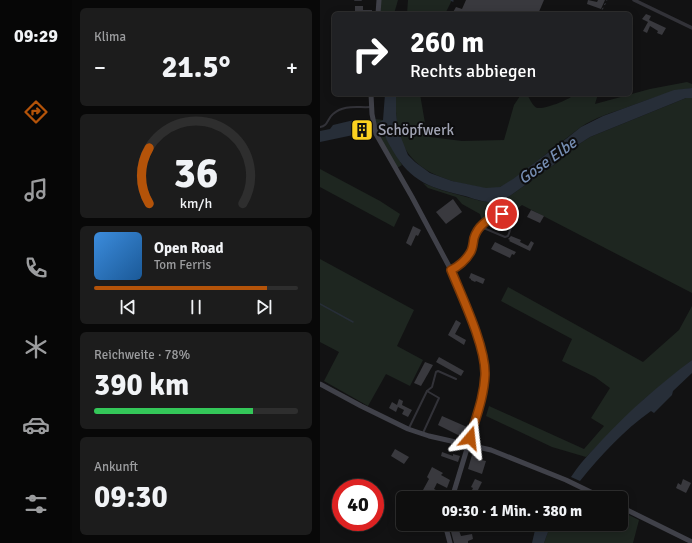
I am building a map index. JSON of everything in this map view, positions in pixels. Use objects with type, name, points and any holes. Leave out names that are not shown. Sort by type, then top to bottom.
[{"type":"street","points":[[378,12],[379,0]]},
{"type":"street","points":[[634,0],[692,28]]},
{"type":"street","points":[[372,96],[371,107],[378,139],[412,197],[451,270],[472,321],[484,363],[485,374],[483,396],[454,491]]},
{"type":"street","points":[[320,384],[409,429],[422,434],[491,450],[566,480],[589,491]]},
{"type":"street","points":[[628,510],[691,542]]},
{"type":"street","points":[[447,531],[450,543]]},
{"type":"lane","points":[[355,0],[361,0]]},
{"type":"lane","points":[[320,127],[326,125],[334,113],[344,108],[355,106],[371,107]]},
{"type":"lane","points":[[451,270],[470,253],[480,227],[486,222],[502,214],[508,216],[512,223],[508,236],[505,237],[480,227]]},
{"type":"lane","points":[[409,429],[426,391],[432,387],[434,375],[438,371],[456,380]]},
{"type":"lane","points":[[422,434],[439,398],[426,391]]},
{"type":"path","points":[[601,12],[607,0]]},
{"type":"shaded area","points":[[381,0],[398,0],[395,12],[380,12]]},
{"type":"shaded area","points":[[408,0],[452,0],[446,12],[407,12]]},
{"type":"shaded area","points":[[687,82],[692,84],[692,88],[658,96],[591,121],[574,132],[517,177],[496,188],[482,188],[450,180],[425,169],[415,162],[401,141],[396,112],[396,96],[420,96],[427,134],[430,137],[462,141],[504,140],[514,105],[520,96],[528,96],[537,108],[542,108],[573,96],[597,96],[595,104],[624,96],[632,96],[632,94]]},
{"type":"shaded area","points":[[686,98],[692,98],[692,293],[522,205],[511,214],[501,213],[482,221],[480,214],[462,204],[456,197],[428,188],[423,183],[441,190],[481,201],[489,202],[504,200],[590,137]]},
{"type":"shaded area","points":[[375,119],[383,120],[377,124],[383,128],[384,134],[402,165],[397,168],[379,136]]},
{"type":"shaded area","points":[[320,169],[380,201],[400,214],[394,227],[320,187]]},
{"type":"shaded area","points":[[320,259],[414,310],[397,346],[423,360],[410,386],[386,374],[368,406],[324,381],[339,352],[320,342]]},
{"type":"shaded area","points":[[508,287],[643,362],[679,330],[692,306],[692,360],[643,400],[586,457],[552,447],[486,416],[489,406],[584,449],[604,426],[591,418],[610,388],[595,377],[562,361],[572,339],[501,301]]},
{"type":"shaded area","points":[[628,514],[639,520],[633,543],[544,543],[548,531],[628,531]]},
{"type":"water","name":"Gose Elbe","points":[[692,88],[692,98],[686,98],[590,137],[504,200],[494,202],[479,200],[442,190],[415,177],[400,162],[384,134],[383,128],[377,124],[383,120],[385,96],[396,96],[398,130],[408,155],[415,162],[430,173],[452,181],[486,188],[500,187],[513,179],[581,127],[603,116],[674,90]]},
{"type":"water","points":[[354,120],[358,126],[358,134],[320,142],[320,131],[330,129],[333,125]]},
{"type":"water","points":[[692,360],[692,373],[673,391],[672,395],[654,413],[651,411],[622,435],[580,481],[571,477],[578,467],[623,418]]},
{"type":"water","points":[[535,531],[548,531],[544,543],[532,543]]},
{"type":"building","points":[[466,0],[544,0],[539,12],[453,12],[456,7],[462,9]]},
{"type":"building","points":[[588,0],[597,2],[598,0],[605,0],[601,9],[587,4]]},
{"type":"building","points":[[355,6],[363,6],[363,10],[372,10],[372,12],[355,12]]},
{"type":"building","points":[[646,14],[651,16],[649,20],[666,28],[662,35],[657,33],[658,31],[650,26],[647,33],[643,31],[648,22],[642,19]]},
{"type":"building","points":[[453,199],[462,212],[446,224],[436,212]]},
{"type":"building","points":[[531,210],[544,216],[540,223],[527,217]]},
{"type":"building","points":[[413,226],[421,230],[418,236],[416,235],[411,246],[406,243]]},
{"type":"building","points":[[511,236],[521,240],[520,242],[528,246],[531,241],[534,243],[530,251],[509,241],[510,240],[508,239]]},
{"type":"building","points":[[495,242],[516,252],[514,255],[512,254],[510,258],[491,249]]},
{"type":"building","points":[[471,273],[485,279],[483,284],[471,280],[469,278]]},
{"type":"building","points":[[456,320],[461,323],[455,334],[466,340],[464,345],[448,335]]},
{"type":"building","points":[[439,357],[464,371],[461,376],[436,362]]},
{"type":"building","points":[[425,362],[433,365],[421,386],[414,383]]},
{"type":"building","points":[[399,399],[403,401],[402,405],[412,410],[408,417],[402,414],[404,410],[398,407],[396,412],[389,408],[392,402],[397,405]]},
{"type":"building","points":[[442,416],[467,427],[462,437],[438,425]]},
{"type":"building","points":[[395,449],[409,457],[404,464],[391,456]]},
{"type":"building","points":[[442,452],[453,456],[453,454],[460,456],[458,462],[441,456]]},
{"type":"building","points":[[472,455],[478,456],[477,459],[486,461],[482,474],[468,469]]},
{"type":"building","points":[[432,467],[443,473],[441,475],[450,480],[447,488],[437,483],[434,489],[438,491],[425,491],[423,490],[429,479],[427,477]]},
{"type":"building","points":[[475,479],[482,482],[478,491],[472,491],[473,488],[471,487]]},
{"type":"building","points":[[683,479],[691,483],[686,493],[676,488],[678,483],[681,485]]},
{"type":"building","points":[[451,531],[459,531],[461,536],[472,534],[473,539],[468,541],[468,543],[454,543]]},
{"type":"waterway","points":[[320,304],[353,322]]},
{"type":"place","name":"Schöpfwerk","points":[[362,130]]},
{"type":"route","points":[[470,438],[483,396],[485,374],[484,363],[479,341],[451,270],[461,263],[470,253],[476,233],[481,226],[502,214]]}]
